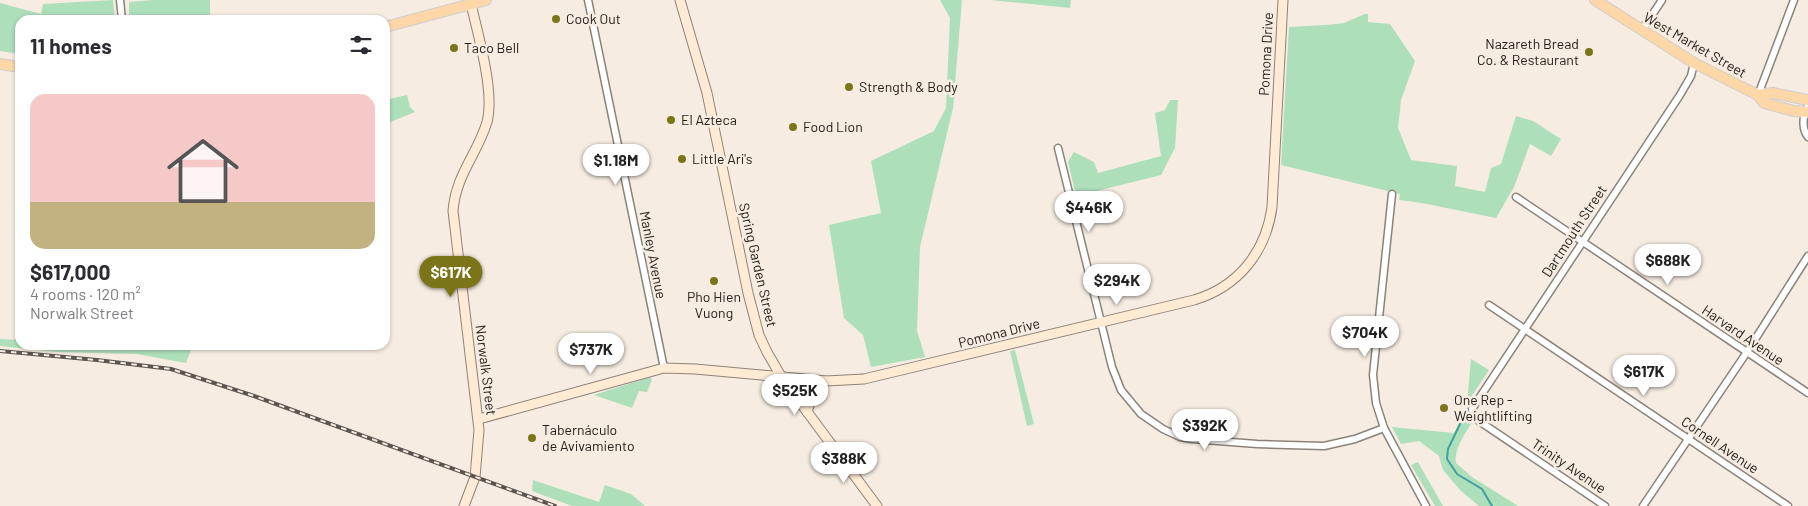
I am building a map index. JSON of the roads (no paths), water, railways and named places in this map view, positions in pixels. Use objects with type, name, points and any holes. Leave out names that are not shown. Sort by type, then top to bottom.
[{"type":"main road","points":[[390,26],[486,0]]},
{"type":"main road","name":"West Market Street","points":[[1595,0],[1694,63],[1758,95],[1764,103],[1807,110]]},
{"type":"main road","points":[[0,64],[15,66]]},
{"type":"main road","name":"West Market Street","points":[[1758,95],[1773,93],[1808,100]]},
{"type":"street","points":[[120,0],[122,15]]},
{"type":"street","name":"Manley Avenue","points":[[588,0],[664,368]]},
{"type":"street","name":"Spring Garden Street","points":[[680,0],[707,93],[748,293],[759,335],[782,378],[877,506]]},
{"type":"street","name":"Pomona Drive","points":[[478,418],[664,368],[826,381],[875,377],[1194,300],[1216,292],[1240,275],[1253,260],[1267,230],[1272,207],[1282,0]]},
{"type":"street","points":[[1642,30],[1662,0]]},
{"type":"street","points":[[1758,95],[1794,0]]},
{"type":"street","name":"Norwalk Street","points":[[464,506],[475,477],[479,438],[453,211],[458,183],[482,134],[489,113],[487,83],[471,4]]},
{"type":"street","name":"Dartmouth Street","points":[[1472,412],[1473,405],[1684,88],[1694,63]]},
{"type":"street","points":[[1807,110],[1804,129],[1808,137]]},
{"type":"street","points":[[1058,148],[1114,375],[1127,398],[1141,414],[1153,424],[1180,437],[1205,441],[1324,446],[1355,439],[1384,428]]},
{"type":"street","points":[[1392,194],[1373,376],[1376,403],[1384,428],[1426,506]]},
{"type":"street","name":"Harvard Avenue","points":[[1516,197],[1808,393]]},
{"type":"street","points":[[1643,506],[1806,264],[1808,256]]},
{"type":"street","name":"Cornell Avenue","points":[[1489,305],[1788,506]]},
{"type":"street","points":[[807,412],[813,393],[826,381]]},
{"type":"street","name":"Trinity Avenue","points":[[1472,412],[1476,419],[1605,506]]},
{"type":"waterway","points":[[1461,422],[1448,449],[1447,459],[1457,474],[1482,489],[1492,506]]},
{"type":"railway","points":[[0,351],[171,369],[254,396],[555,506]]},
{"type":"place","name":"Cook Out","points":[[556,19]]},
{"type":"place","name":"Taco Bell","points":[[454,48]]},
{"type":"place","name":"Nazareth Bread Co. & Restaurant","points":[[1589,52]]},
{"type":"place","name":"Strength & Body","points":[[849,87]]},
{"type":"place","name":"El Azteca","points":[[671,120]]},
{"type":"place","name":"Food Lion","points":[[793,127]]},
{"type":"place","name":"Little Ari's","points":[[682,159]]},
{"type":"place","name":"Pho Hien Vuong","points":[[714,281]]},
{"type":"place","name":"One Rep - Weightlifting","points":[[1444,408]]},
{"type":"place","name":"Tabernáculo de Avivamiento","points":[[532,438]]}]
